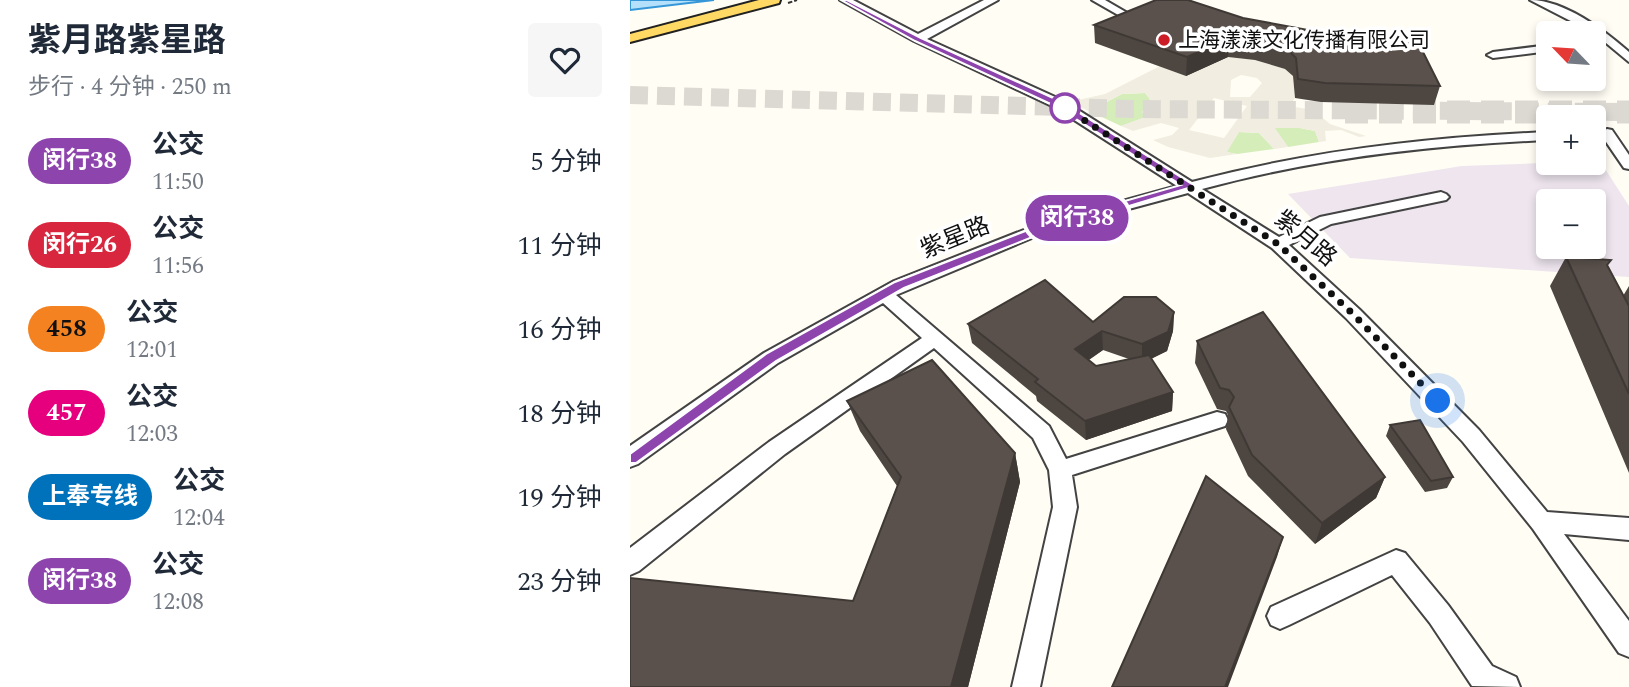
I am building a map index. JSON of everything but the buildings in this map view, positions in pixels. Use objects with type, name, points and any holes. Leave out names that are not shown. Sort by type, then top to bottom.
[{"type":"main road","points":[[630,38],[774,0]]},
{"type":"street","name":"紫月路","points":[[845,0],[918,39],[1059,104],[1278,244],[1353,314],[1471,436],[1541,522],[1629,643]]},
{"type":"street","points":[[918,39],[993,0]]},
{"type":"street","points":[[1097,0],[1131,18]]},
{"type":"street","points":[[1535,0],[1609,40],[1629,58]]},
{"type":"street","points":[[1606,40],[1629,38]]},
{"type":"street","points":[[1493,55],[1536,50]]},
{"type":"street","points":[[1606,134],[1629,134]]},
{"type":"street","name":"紫星路","points":[[630,458],[771,358],[900,285],[1045,227],[1258,169],[1340,154],[1457,140],[1536,137]]},
{"type":"street","points":[[1606,140],[1629,165]]},
{"type":"street","points":[[1278,244],[1326,220],[1441,197]]},
{"type":"street","points":[[884,294],[1041,432],[1060,470],[1065,507],[1027,687]]},
{"type":"street","points":[[630,563],[777,448],[934,338]]},
{"type":"street","points":[[1060,470],[1217,420]]},
{"type":"street","points":[[1541,522],[1629,529]]},
{"type":"street","points":[[1280,616],[1396,561],[1439,614],[1482,676],[1506,687]]},
{"type":"shaded area","points":[[1228,57],[1255,60],[1285,69],[1293,76],[1295,98],[1289,106],[1313,110],[1330,124],[1366,136],[1359,137],[1341,130],[1325,131],[1326,141],[1319,142],[1315,131],[1275,128],[1288,147],[1274,149],[1259,133],[1239,132],[1227,152],[1237,154],[1210,158],[1168,147],[1153,140],[1172,135],[1179,128],[1161,123],[1133,131],[1121,126],[1145,117],[1142,112],[1150,99],[1145,93],[1122,94],[1089,111],[1069,102],[1105,94],[1160,66],[1186,75]],"holes":[[[1241,75],[1257,78],[1262,83],[1250,97],[1230,97],[1231,80]],[[1214,98],[1247,106],[1224,138],[1189,130]]]},
{"type":"shaded area","points":[[1536,163],[1536,175],[1606,175],[1606,170],[1629,206],[1629,277],[1350,258],[1288,194],[1462,166]]},
{"type":"green space","points":[[1145,93],[1150,99],[1142,112],[1146,117],[1121,126],[1089,111],[1122,94]]},
{"type":"green space","points":[[1274,128],[1315,131],[1319,142],[1288,147]]},
{"type":"green space","points":[[1239,132],[1259,133],[1274,149],[1237,154],[1226,152]]},
{"type":"water","points":[[630,0],[714,0],[630,10]]},
{"type":"tunnel","points":[[630,95],[1130,109],[1629,112],[1345,112]]},
{"type":"bus line","name":"闵行38","points":[[630,458],[771,358],[900,285],[1045,227],[1190,186],[1162,171],[1059,104],[918,39],[845,0]]},
{"type":"place","name":"上海漾漾文化传播有限公司","points":[[1164,40]]},
{"type":"route","points":[[1065,108],[1059,104],[1278,244],[1353,314],[1438,401]]}]
